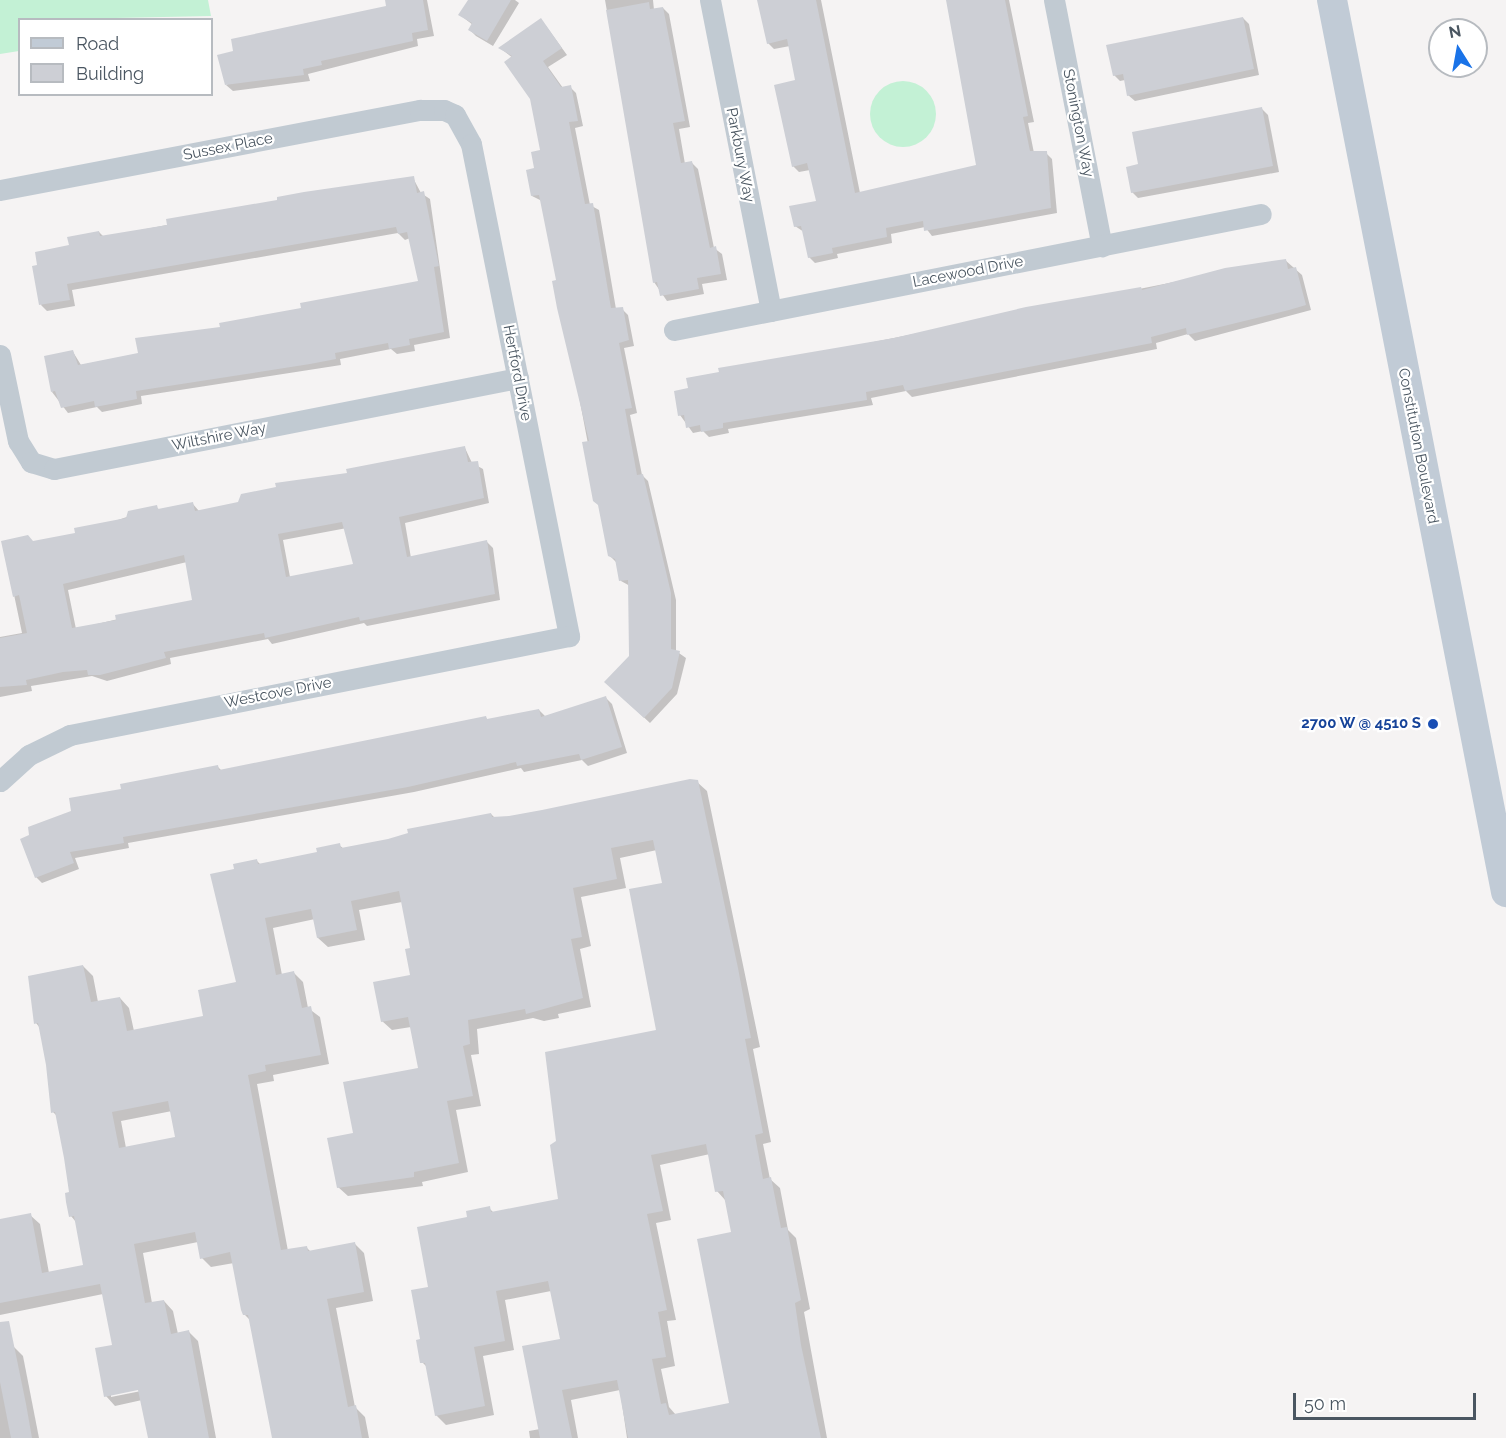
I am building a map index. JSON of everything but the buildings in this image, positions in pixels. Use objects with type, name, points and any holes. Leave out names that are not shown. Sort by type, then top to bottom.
[{"type":"main road","name":"Constitution Boulevard","points":[[1332,0],[1506,892]]},
{"type":"street","name":"Parkbury Way","points":[[710,0],[771,311]]},
{"type":"street","name":"Stonington Way","points":[[1054,0],[1102,246]]},
{"type":"street","name":"Sussex Place","points":[[0,190],[420,110],[444,110],[455,115]]},
{"type":"street","name":"Hertford Drive","points":[[455,115],[471,144],[569,636]]},
{"type":"street","name":"Lacewood Drive","points":[[674,330],[1261,214]]},
{"type":"street","name":"Wiltshire Way","points":[[0,356],[15,430],[23,452],[31,462],[54,469],[518,378]]},
{"type":"street","name":"Westcove Drive","points":[[0,781],[29,755],[70,735],[569,636]]},
{"type":"green space","points":[[0,0],[208,0],[211,16],[18,18],[18,51],[0,54]]},
{"type":"green space","points":[[903,81],[915,84],[926,91],[933,102],[936,114],[933,126],[926,137],[915,144],[903,147],[891,144],[880,137],[873,126],[870,114],[873,102],[880,91],[891,84]]},
{"type":"place","name":"2700 W @ 4510 S","points":[[1433,724]]}]
